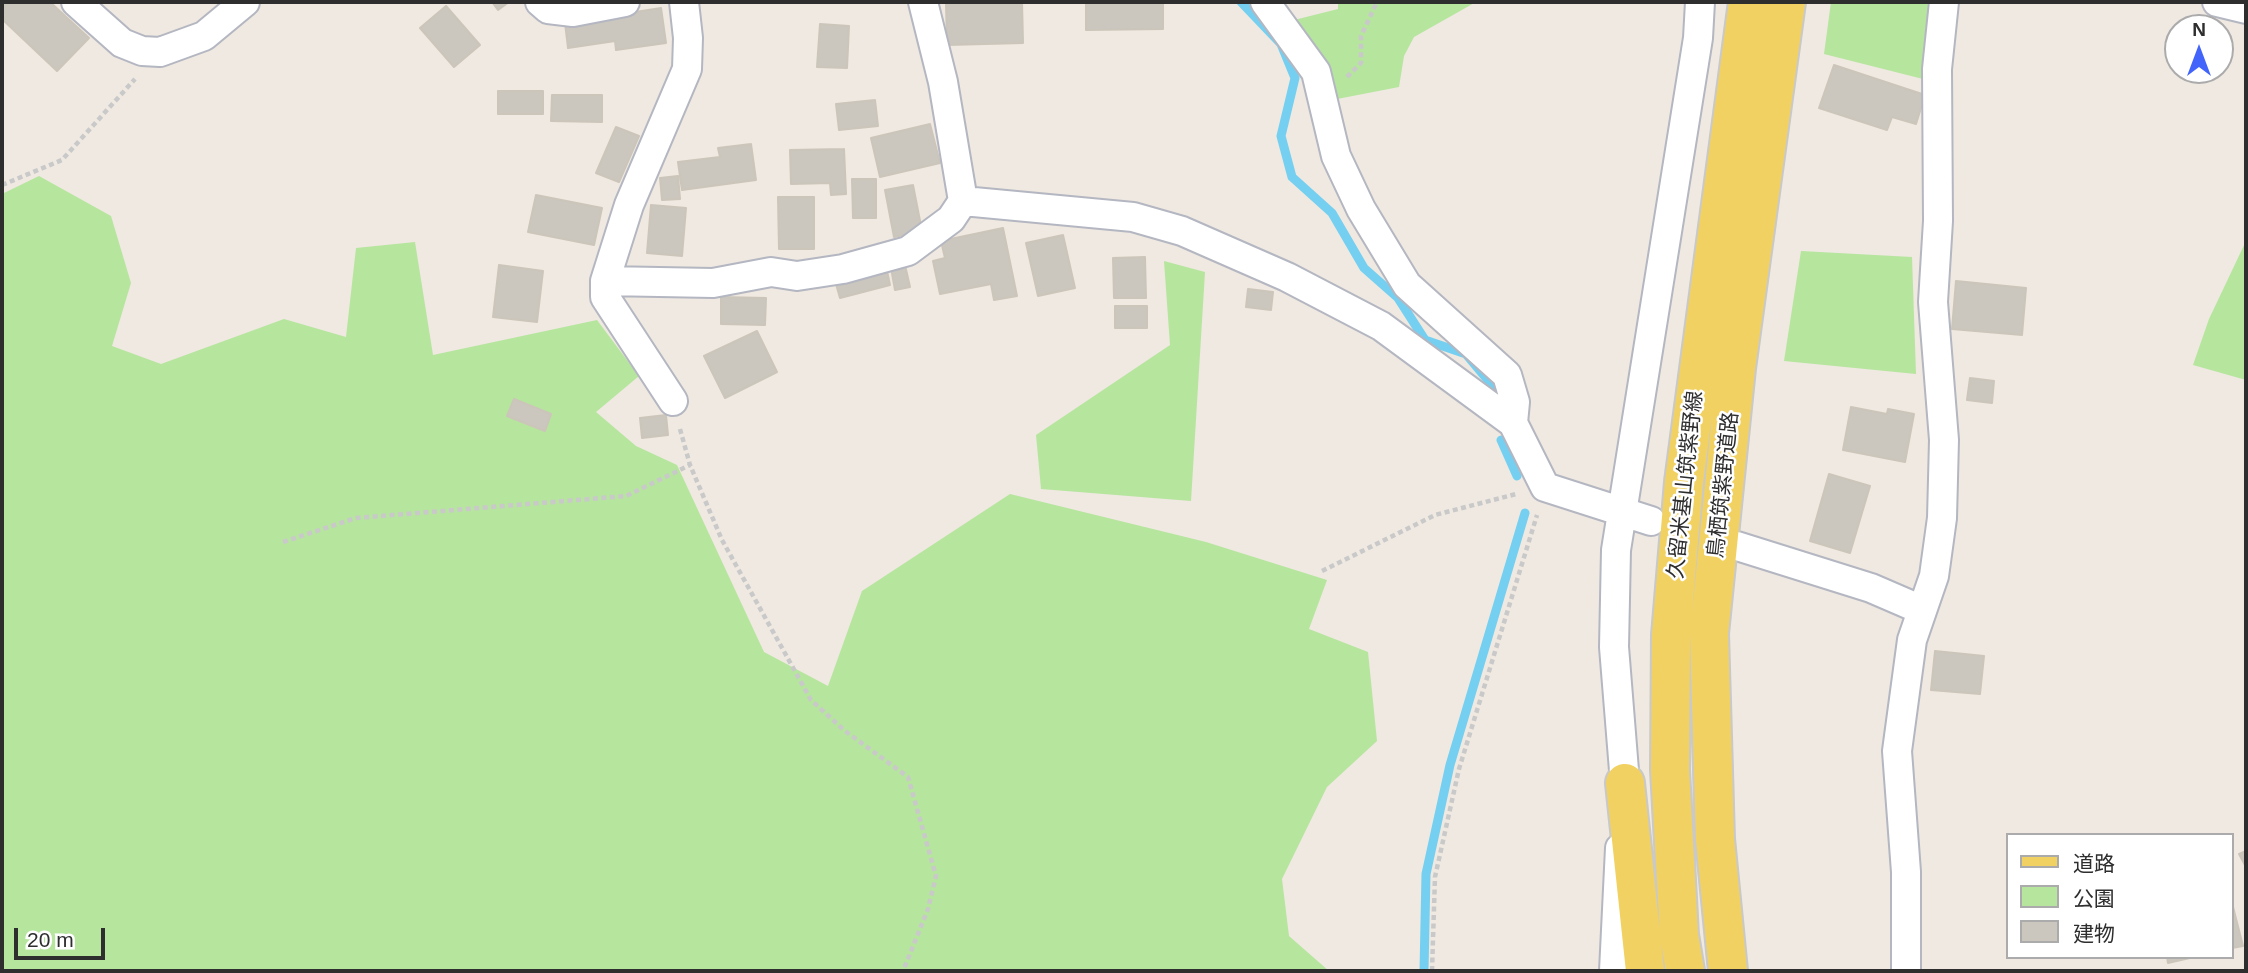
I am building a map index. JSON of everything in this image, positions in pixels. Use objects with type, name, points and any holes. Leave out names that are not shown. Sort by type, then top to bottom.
[{"type":"main road","name":"久留米基山筑紫野線","points":[[1685,971],[1679,935],[1670,770],[1671,635],[1688,454],[1748,2]]},
{"type":"main road","name":"鳥栖筑紫野道路","points":[[1728,971],[1715,839],[1709,633],[1736,368],[1786,2]]},
{"type":"main road","points":[[1762,186],[1800,2]]},
{"type":"main road","points":[[1625,783],[1645,971]]},
{"type":"street","points":[[76,2],[122,43],[142,51],[160,52],[204,36],[245,2]]},
{"type":"street","points":[[540,2],[548,9],[573,12],[625,2]]},
{"type":"street","points":[[673,401],[605,297],[605,281],[629,205],[687,69],[688,38],[684,2]]},
{"type":"street","points":[[605,281],[713,283],[771,272],[797,276],[843,269],[908,251],[951,219],[963,201],[943,82],[923,2]]},
{"type":"street","points":[[1265,2],[1316,72],[1336,156],[1360,209],[1407,285],[1507,375],[1515,402],[1513,423]]},
{"type":"street","points":[[1614,971],[1625,783],[1614,647],[1615,550],[1695,51],[1700,2]]},
{"type":"street","points":[[1906,971],[1906,872],[1897,751],[1912,640],[1934,576],[1942,518],[1944,440],[1933,302],[1938,221],[1937,69],[1944,2]]},
{"type":"street","points":[[2217,2],[2246,9]]},
{"type":"street","points":[[963,201],[1133,217],[1182,230],[1287,277],[1381,326],[1513,423],[1545,487],[1651,521]]},
{"type":"street","points":[[1737,546],[1871,588],[1922,610]]},
{"type":"path","points":[[1319,86],[1352,76],[1361,63],[1361,36],[1377,2]]},
{"type":"path","points":[[2,185],[62,160],[136,78],[142,51]]},
{"type":"path","points":[[673,401],[690,465],[722,540],[811,700],[845,731],[908,777],[936,876],[928,909],[902,971]]},
{"type":"path","points":[[283,542],[356,518],[626,496],[690,465]]},
{"type":"path","points":[[1322,570],[1435,515],[1545,487]]},
{"type":"path","points":[[1432,971],[1435,877],[1459,769],[1545,487]]},
{"type":"green space","points":[[1338,2],[1476,2],[1414,37],[1404,56],[1399,87],[1332,100],[1294,20],[1338,9]]},
{"type":"green space","points":[[1831,2],[1928,2],[1927,80],[1824,54]]},
{"type":"green space","points":[[39,176],[111,216],[131,283],[112,346],[161,364],[284,319],[346,337],[356,248],[415,242],[433,355],[597,320],[639,376],[596,412],[636,446],[677,465],[764,652],[828,686],[862,591],[1010,494],[1206,542],[1327,580],[1309,629],[1368,652],[1377,741],[1327,787],[1282,879],[1289,936],[1329,971],[2,971],[2,194]]},
{"type":"green space","points":[[2246,241],[2246,380],[2193,365],[2209,319]]},
{"type":"green space","points":[[1801,251],[1912,257],[1916,374],[1784,361]]},
{"type":"green space","points":[[1164,261],[1205,272],[1191,501],[1041,489],[1036,435],[1170,345]]},
{"type":"building","points":[[5,2],[50,2],[89,38],[57,71],[2,19]]},
{"type":"building","points":[[492,2],[509,2],[498,10]]},
{"type":"building","points":[[946,2],[1022,2],[1023,43],[947,45]]},
{"type":"building","points":[[1086,2],[1163,2],[1163,29],[1086,30]]},
{"type":"building","points":[[446,6],[480,45],[454,67],[420,28]]},
{"type":"building","points":[[661,8],[666,43],[616,50],[615,41],[568,48],[565,23]]},
{"type":"building","points":[[820,24],[849,26],[847,68],[817,67]]},
{"type":"building","points":[[1834,65],[1925,95],[1916,124],[1892,117],[1887,130],[1819,108]]},
{"type":"building","points":[[498,91],[543,91],[543,114],[498,114]]},
{"type":"building","points":[[552,95],[602,95],[602,122],[551,121]]},
{"type":"building","points":[[875,100],[878,126],[839,130],[836,104]]},
{"type":"building","points":[[930,124],[940,163],[880,177],[871,138]]},
{"type":"building","points":[[616,127],[639,136],[619,182],[596,173]]},
{"type":"building","points":[[751,144],[756,180],[682,190],[678,162],[720,157],[718,148]]},
{"type":"building","points":[[844,149],[846,194],[831,195],[830,183],[791,184],[790,150]]},
{"type":"building","points":[[678,176],[680,199],[662,200],[660,178]]},
{"type":"building","points":[[852,179],[876,179],[876,218],[853,218]]},
{"type":"building","points":[[913,185],[922,231],[894,237],[885,190]]},
{"type":"building","points":[[536,195],[602,208],[594,245],[528,232]]},
{"type":"building","points":[[778,197],[814,197],[814,249],[779,249]]},
{"type":"building","points":[[651,205],[686,208],[682,256],[647,253]]},
{"type":"building","points":[[1003,228],[1017,296],[994,300],[991,284],[940,294],[933,261],[945,258],[941,241]]},
{"type":"building","points":[[1063,235],[1075,288],[1038,296],[1026,243]]},
{"type":"building","points":[[1145,257],[1146,298],[1114,298],[1113,258]]},
{"type":"building","points":[[499,265],[543,271],[537,322],[493,317]]},
{"type":"building","points":[[905,265],[910,287],[895,290],[891,268]]},
{"type":"building","points":[[887,271],[890,285],[840,298],[836,284]]},
{"type":"building","points":[[1956,281],[2026,288],[2022,335],[1952,329]]},
{"type":"building","points":[[1248,289],[1273,292],[1271,310],[1246,307]]},
{"type":"building","points":[[721,297],[766,298],[765,325],[721,324]]},
{"type":"building","points":[[1115,306],[1147,306],[1147,328],[1115,328]]},
{"type":"building","points":[[757,331],[777,372],[725,398],[704,356]]},
{"type":"building","points":[[1970,378],[1994,381],[1992,403],[1967,400]]},
{"type":"building","points":[[514,399],[551,414],[545,431],[507,416]]},
{"type":"building","points":[[1851,407],[1887,414],[1888,409],[1914,414],[1905,462],[1843,450]]},
{"type":"building","points":[[666,415],[668,435],[642,438],[640,418]]},
{"type":"building","points":[[1829,474],[1870,486],[1850,553],[1810,541]]},
{"type":"building","points":[[1935,651],[1984,656],[1980,694],[1931,690]]},
{"type":"building","points":[[2246,851],[2246,867],[2239,854]]},
{"type":"building","points":[[2234,911],[2243,946],[2234,948]]},
{"type":"building","points":[[2167,959],[2185,959],[2168,963]]},
{"type":"waterway","points":[[1241,2],[1281,44],[1295,78],[1281,136],[1292,177],[1332,213],[1364,268],[1398,298],[1425,340],[1466,354],[1498,392]]},
{"type":"waterway","points":[[1501,440],[1517,476]]},
{"type":"waterway","points":[[1424,971],[1426,874],[1450,765],[1525,513]]}]
